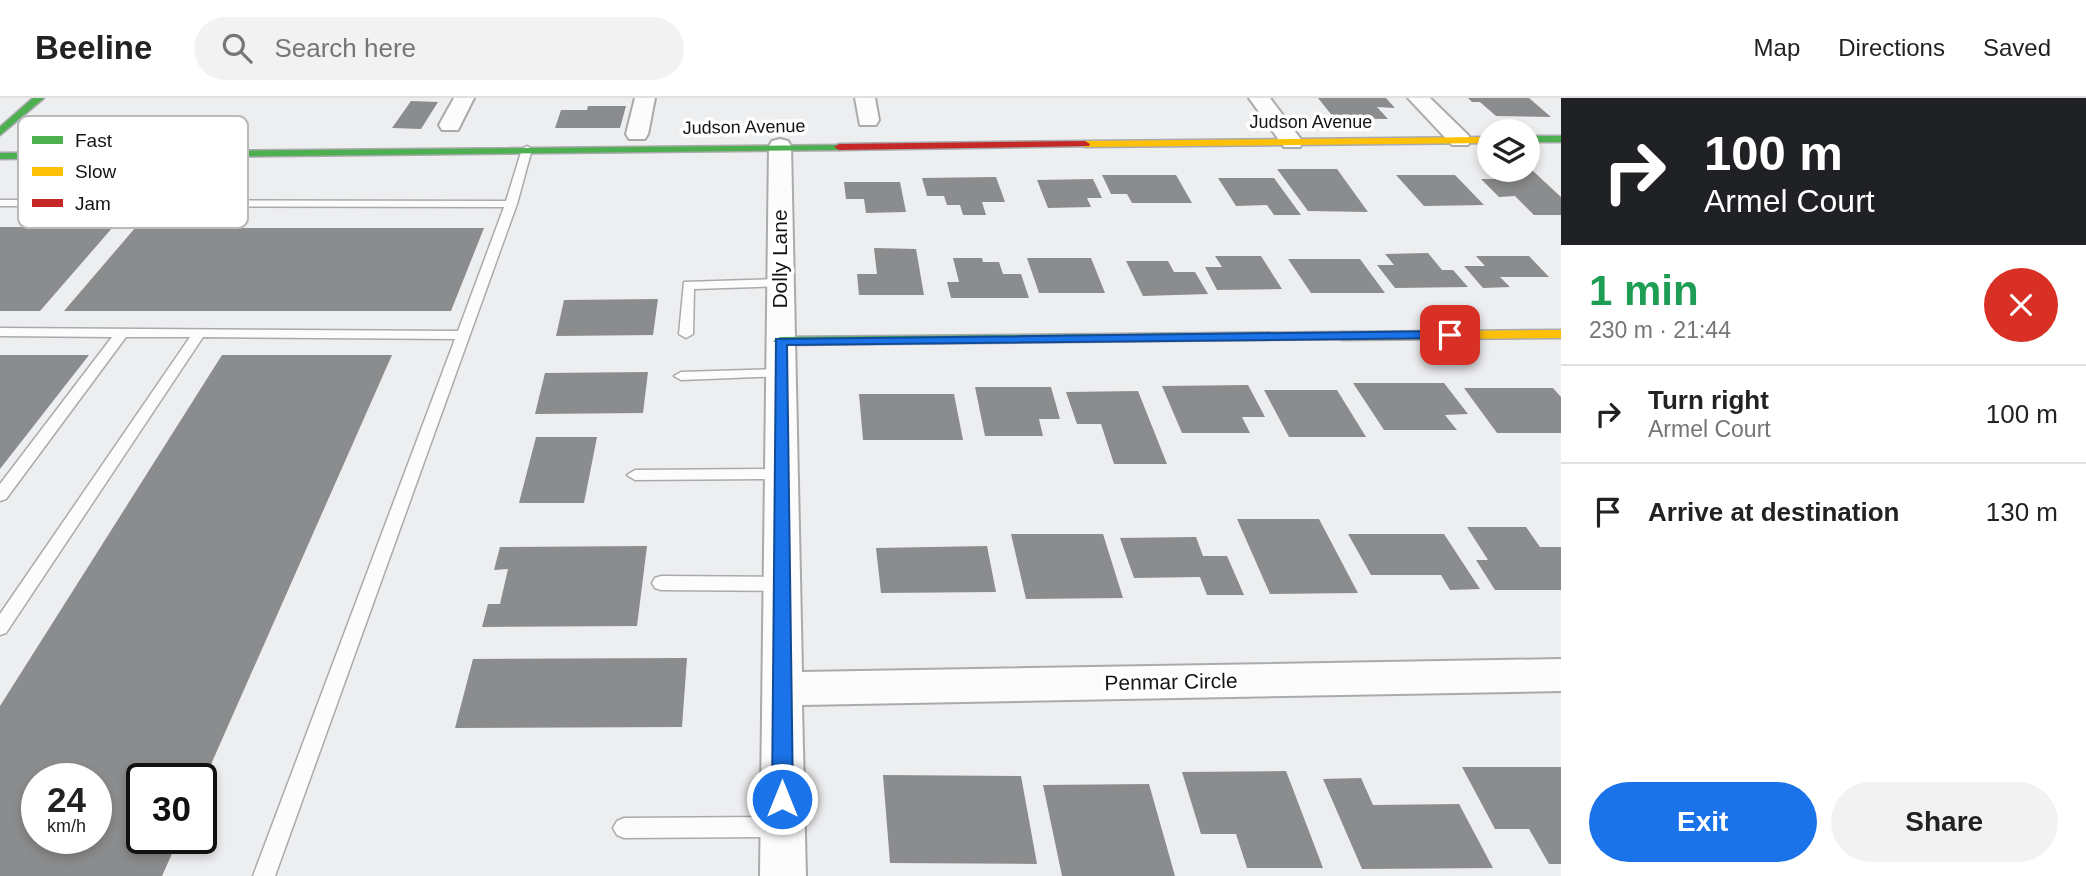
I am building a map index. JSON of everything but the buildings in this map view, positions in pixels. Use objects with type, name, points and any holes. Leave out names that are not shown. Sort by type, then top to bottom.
[{"type":"street","points":[[18,116],[39,98]]},
{"type":"street","points":[[450,125],[464,98]]},
{"type":"street","points":[[636,141],[645,98]]},
{"type":"street","points":[[865,98],[868,120]]},
{"type":"street","points":[[1259,98],[1292,142]]},
{"type":"street","points":[[1418,98],[1460,140]]},
{"type":"street","points":[[0,132],[18,116]]},
{"type":"street","points":[[1540,139],[1561,139]]},
{"type":"street","name":"Judson Avenue","points":[[248,153],[527,149],[636,141],[780,146],[1477,140]]},
{"type":"street","name":"Dolly Lane","points":[[780,146],[783,876]]},
{"type":"street","name":"Judson Avenue","points":[[0,156],[18,156]]},
{"type":"street","points":[[780,357],[1561,334]]},
{"type":"street","name":"Penmar Circle","points":[[782,688],[1561,675]]},
{"type":"lane","points":[[264,876],[511,205],[527,149]]},
{"type":"lane","points":[[0,203],[18,203]]},
{"type":"lane","points":[[248,204],[511,205]]},
{"type":"lane","points":[[686,334],[688,285],[780,282]]},
{"type":"lane","points":[[0,332],[463,335]]},
{"type":"lane","points":[[0,495],[122,333]]},
{"type":"lane","points":[[0,628],[200,334]]},
{"type":"lane","points":[[681,376],[780,357]]},
{"type":"lane","points":[[635,475],[781,474]]},
{"type":"lane","points":[[662,583],[781,584]]},
{"type":"lane","points":[[624,828],[783,827]]},
{"type":"traffic: fast","points":[[18,116],[39,98]]},
{"type":"traffic: fast","points":[[0,132],[18,116]]},
{"type":"traffic: fast","points":[[1540,139],[1561,139]]},
{"type":"traffic: fast","points":[[248,153],[839,147]]},
{"type":"traffic: fast","points":[[0,156],[18,156]]},
{"type":"traffic: fast","points":[[780,341],[1342,336]]},
{"type":"traffic: slow","points":[[1085,144],[1477,140]]},
{"type":"traffic: slow","points":[[1342,336],[1561,334]]},
{"type":"traffic: jam","points":[[839,147],[1085,144]]},
{"type":"route","points":[[782,799],[780,341],[1450,335]]}]
